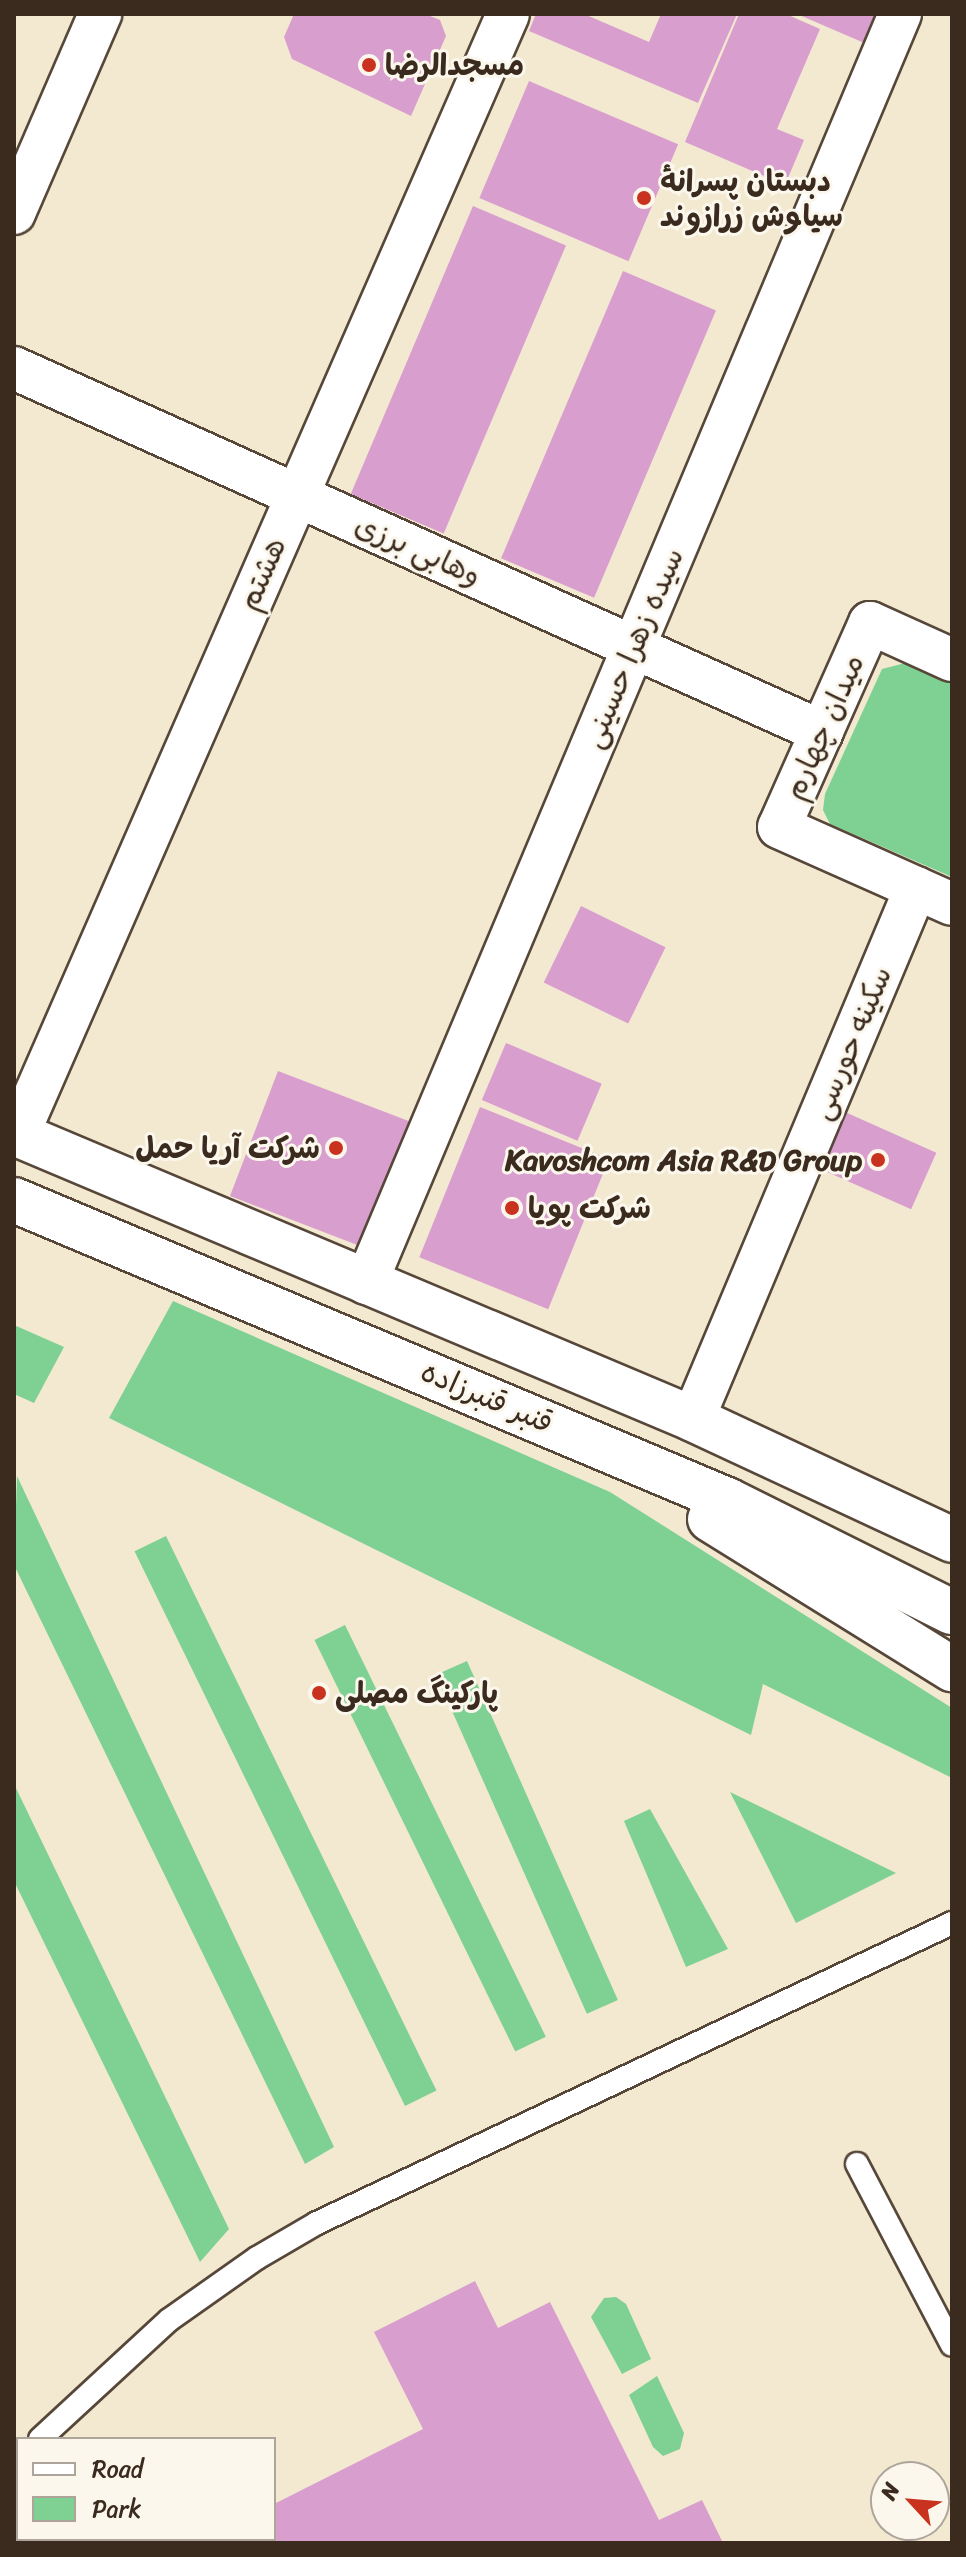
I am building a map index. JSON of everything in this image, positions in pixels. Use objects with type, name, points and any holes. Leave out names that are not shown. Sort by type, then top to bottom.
[{"type":"main road","name":"قنبر قنبرزاده","points":[[16,1133],[693,1419],[952,1540]]},
{"type":"main road","name":"قنبر قنبرزاده","points":[[14,1200],[727,1500],[952,1612]]},
{"type":"main road","points":[[568,1431],[952,1669]]},
{"type":"street","points":[[14,213],[100,14]]},
{"type":"street","name":"هشتم","points":[[16,1133],[508,14]]},
{"type":"street","name":"سیده زهرا حسینی","points":[[366,1283],[900,14]]},
{"type":"street","name":"وهابی برزی","points":[[14,368],[822,732]]},
{"type":"street","name":"میدان چهارم","points":[[934,896],[779,827],[870,623],[952,660]]},
{"type":"street","name":"سکینه حورسی","points":[[693,1419],[934,896]]},
{"type":"lane","points":[[42,2437],[169,2320],[257,2258],[317,2223],[952,1923]]},
{"type":"lane","points":[[857,2164],[952,2345]]},
{"type":"green space","points":[[909,662],[952,681],[952,877],[830,824],[823,810],[825,794],[882,669]]},
{"type":"green space","points":[[173,1301],[610,1492],[952,1708],[952,1778],[763,1684],[751,1735],[109,1418]]},
{"type":"green space","points":[[14,1325],[64,1347],[34,1403],[14,1394]]},
{"type":"green space","points":[[17,1476],[334,2147],[305,2164],[14,1565]]},
{"type":"green space","points":[[166,1536],[436,2091],[405,2106],[135,1551]]},
{"type":"green space","points":[[345,1625],[546,2037],[515,2052],[314,1640]]},
{"type":"green space","points":[[467,1661],[618,2000],[587,2014],[436,1675]]},
{"type":"green space","points":[[14,1784],[229,2229],[200,2262],[14,1881]]},
{"type":"green space","points":[[730,1792],[896,1873],[796,1923]]},
{"type":"green space","points":[[650,1809],[728,1949],[686,1967],[624,1821]]},
{"type":"green space","points":[[616,2297],[626,2304],[651,2359],[622,2374],[591,2317],[604,2298]]},
{"type":"green space","points":[[657,2376],[684,2433],[680,2449],[663,2456],[653,2447],[629,2395]]},
{"type":"building","name":"مسجدالرضا","points":[[294,14],[425,14],[440,20],[446,36],[411,116],[292,59],[284,37]]},
{"type":"building","points":[[536,14],[584,14],[649,42],[661,14],[737,14],[698,103],[529,31]]},
{"type":"building","points":[[739,14],[786,14],[820,29],[777,129],[804,140],[785,185],[685,142]]},
{"type":"building","points":[[797,14],[882,14],[869,45]]},
{"type":"building","points":[[529,81],[678,144],[628,261],[479,198]]},
{"type":"building","points":[[473,206],[566,245],[444,534],[351,494]]},
{"type":"building","points":[[623,271],[716,310],[594,598],[501,558]]},
{"type":"building","points":[[581,906],[665,947],[628,1024],[544,982]]},
{"type":"building","points":[[506,1043],[602,1084],[578,1141],[482,1100]]},
{"type":"building","points":[[278,1071],[426,1128],[377,1253],[230,1196]]},
{"type":"building","name":"شرکت پویا","points":[[480,1107],[609,1159],[548,1309],[419,1257]]},
{"type":"building","name":"Kavoshcom Asia R&D Group","points":[[845,1112],[936,1153],[911,1209],[820,1169]]},
{"type":"building","points":[[475,2281],[498,2328],[550,2302],[659,2520],[702,2500],[723,2543],[196,2543],[276,2541],[276,2503],[423,2429],[374,2332]]},
{"type":"place","name":"مسجدالرضا","points":[[369,65]]},
{"type":"place","name":"دبستان پسرانهٔ سیاوش زرازوند","points":[[644,198]]},
{"type":"place","name":"شرکت آریا حمل","points":[[336,1148]]},
{"type":"place","name":"Kavoshcom Asia R&D Group","points":[[878,1160]]},
{"type":"place","name":"شرکت پویا","points":[[512,1208]]},
{"type":"place","name":"پارکینگ مصلی","points":[[319,1693]]}]
